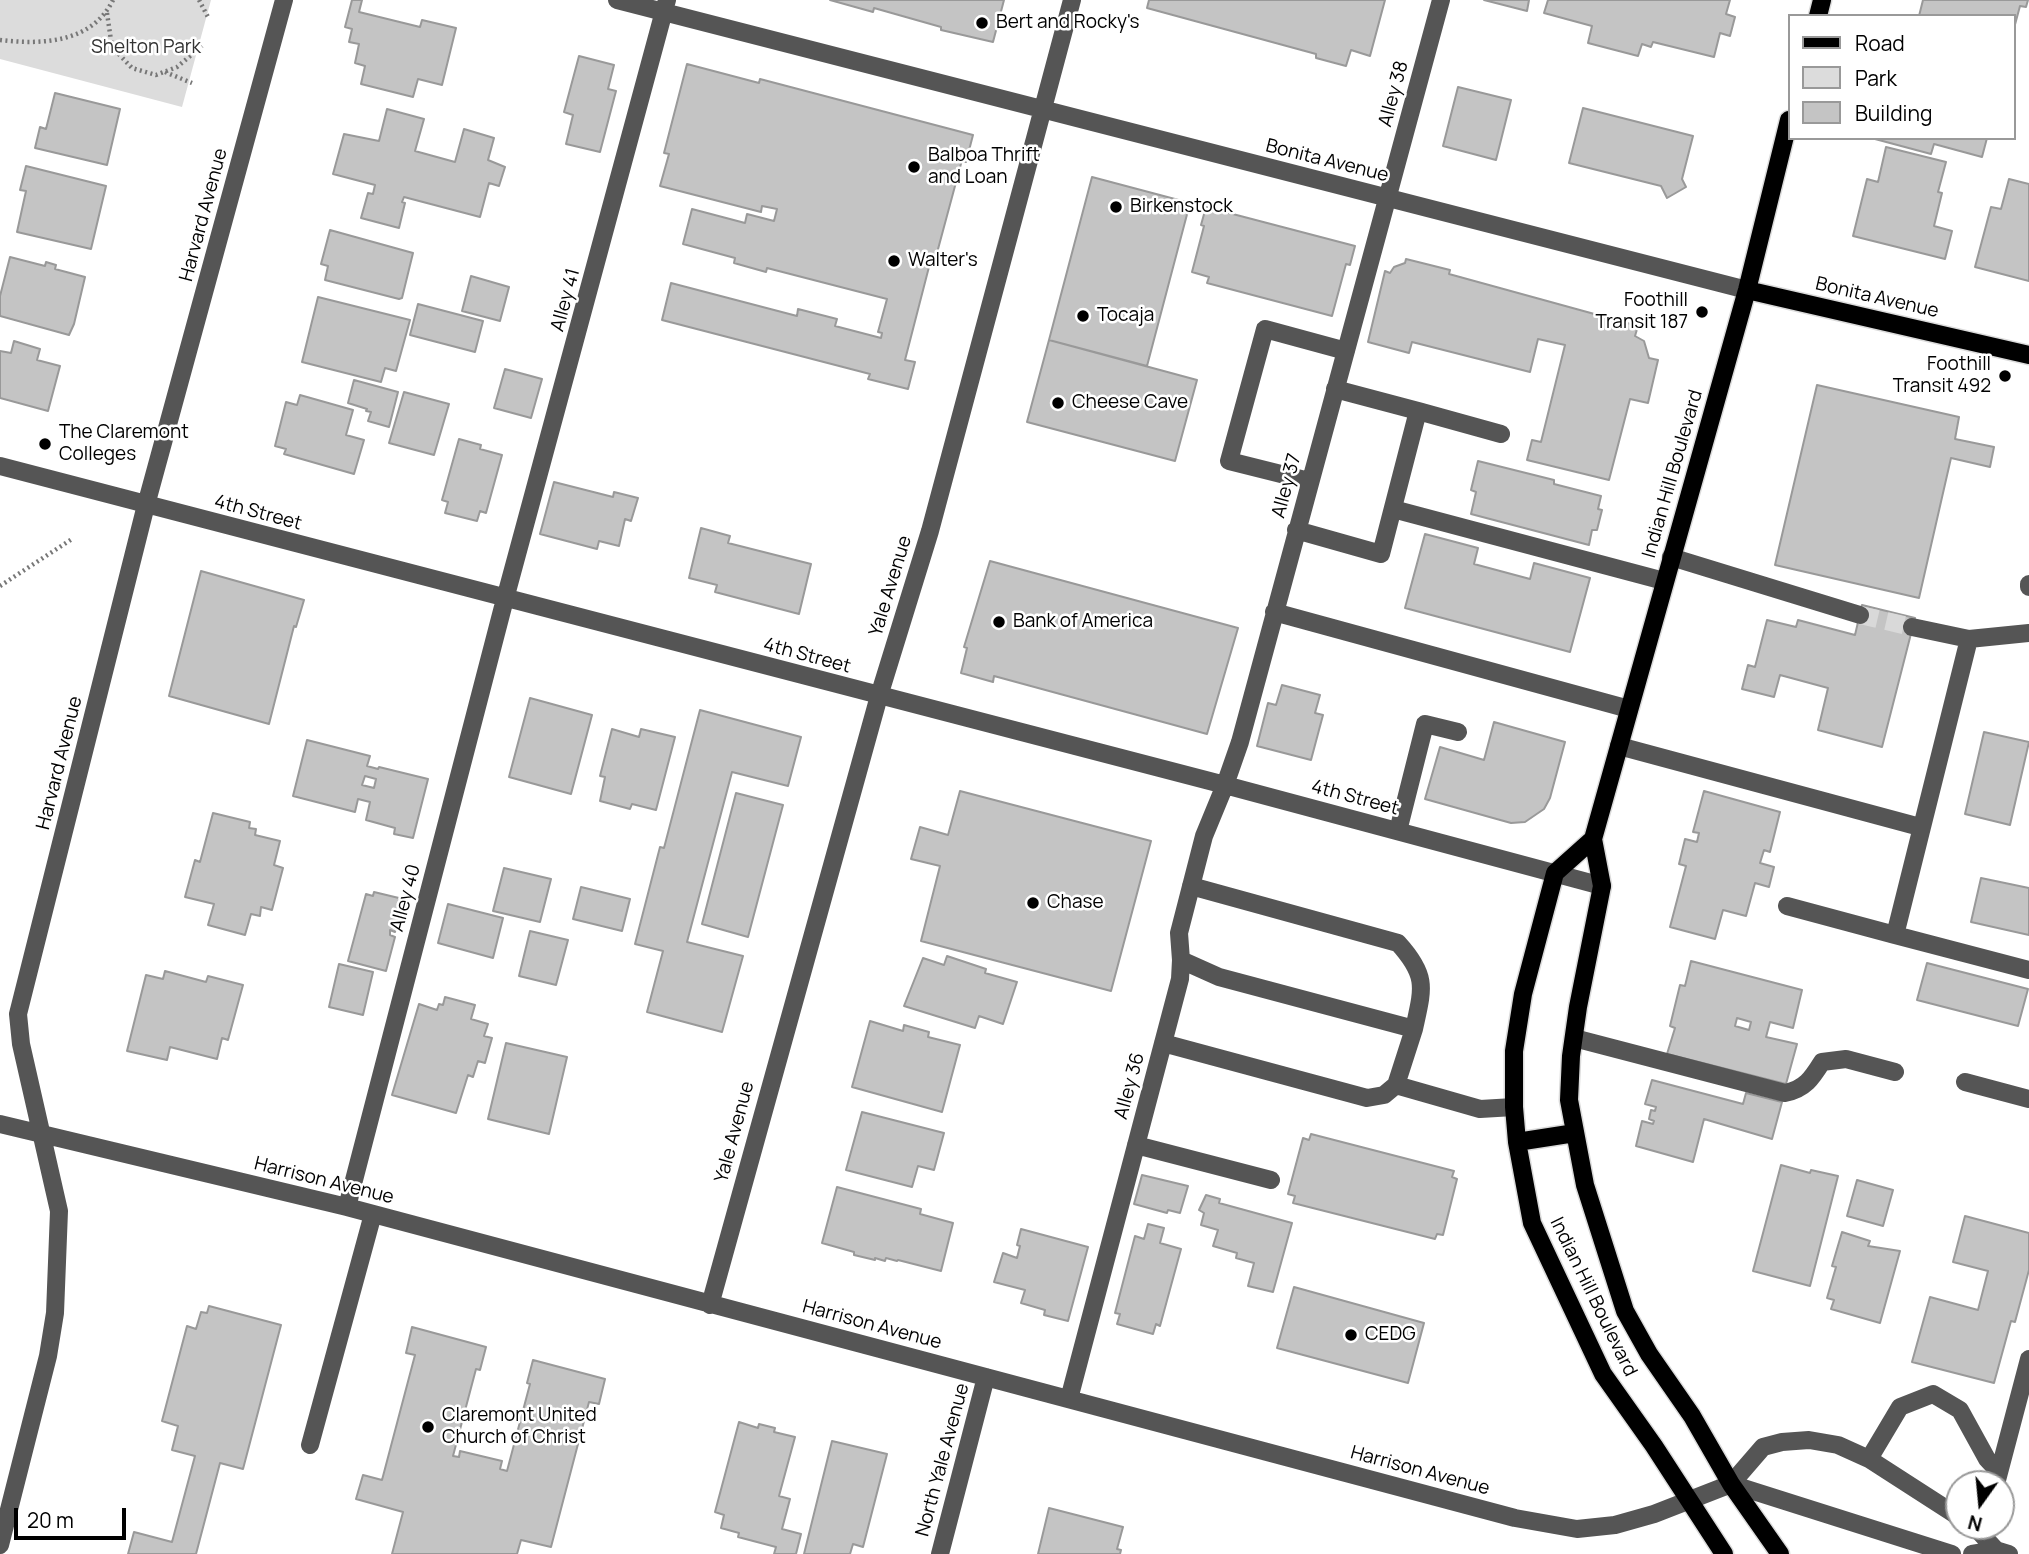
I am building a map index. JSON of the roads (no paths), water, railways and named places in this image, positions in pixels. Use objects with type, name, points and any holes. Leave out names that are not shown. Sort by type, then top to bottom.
[{"type":"main road","name":"Indian Hill Boulevard","points":[[1780,1554],[1731,1484],[1692,1416],[1649,1354],[1625,1311],[1585,1185],[1569,1100],[1574,1038],[1602,886],[1593,839],[1747,290],[1787,128]]},
{"type":"main road","name":"Bonita Avenue","points":[[1747,290],[2029,355]]},
{"type":"main road","points":[[1555,873],[1593,839]]},
{"type":"main road","name":"Indian Hill Boulevard","points":[[1555,873],[1523,994],[1514,1051],[1517,1142],[1532,1223],[1603,1374],[1724,1554]]},
{"type":"main road","points":[[1517,1142],[1575,1133]]},
{"type":"street","name":"Harvard Avenue","points":[[0,1545],[48,1356],[55,1313],[59,1211],[21,1044],[18,1014],[146,505],[284,0]]},
{"type":"street","name":"Bonita Avenue","points":[[617,0],[666,6],[1043,111],[1747,290]]},
{"type":"street","name":"Yale Avenue","points":[[710,1305],[879,696],[930,531],[1072,0]]},
{"type":"street","name":"Alley 38","points":[[1389,198],[1441,0]]},
{"type":"street","name":"Alley 41","points":[[505,598],[666,6]]},
{"type":"street","name":"Alley 37","points":[[1225,785],[1240,742],[1389,198]]},
{"type":"street","points":[[1310,481],[1229,461],[1265,329],[1346,351]]},
{"type":"street","points":[[1335,388],[1501,433]]},
{"type":"street","points":[[1296,530],[1381,554],[1418,411]]},
{"type":"street","name":"4th Street","points":[[0,466],[1602,886]]},
{"type":"street","points":[[1393,509],[1664,581]]},
{"type":"street","points":[[1671,557],[1860,615]]},
{"type":"street","name":"Alley 40","points":[[347,1207],[505,598]]},
{"type":"street","points":[[1274,612],[1629,709]]},
{"type":"street","points":[[1912,628],[1969,639],[2029,633]]},
{"type":"street","points":[[1895,934],[1969,639]]},
{"type":"street","points":[[1398,831],[1426,724],[1458,732]]},
{"type":"street","points":[[1619,746],[1920,827]]},
{"type":"street","name":"Alley 36","points":[[1069,1399],[1180,979],[1179,933],[1204,836],[1225,785]]},
{"type":"street","points":[[1163,1043],[1367,1098],[1384,1095],[1396,1085],[1414,1029],[1423,988],[1415,961],[1398,943],[1191,886]]},
{"type":"street","points":[[1787,906],[2029,970]]},
{"type":"street","points":[[1181,960],[1219,977],[1414,1029]]},
{"type":"street","points":[[1574,1038],[1785,1093],[1797,1091],[1810,1081],[1822,1062],[1846,1059],[1895,1072]]},
{"type":"street","points":[[1965,1082],[2029,1099]]},
{"type":"street","points":[[1396,1085],[1480,1109],[1514,1107]]},
{"type":"street","name":"Harrison Avenue","points":[[0,1124],[347,1207],[1516,1518],[1577,1529],[1615,1525],[1654,1514],[1731,1484],[1763,1447],[1809,1440],[1838,1445],[1869,1459],[1945,1508]]},
{"type":"street","points":[[1136,1145],[1271,1180]]},
{"type":"street","points":[[310,1445],[373,1214]]},
{"type":"street","points":[[1999,1470],[2029,1359]]},
{"type":"street","name":"North Yale Avenue","points":[[940,1554],[986,1377]]},
{"type":"street","points":[[1869,1459],[1900,1407],[1933,1394],[1960,1410],[1993,1470]]},
{"type":"street","points":[[1731,1484],[1952,1554]]},
{"type":"street","points":[[1972,1554],[2002,1552]]},
{"type":"tunnel","points":[[1860,615],[1912,627]]},
{"type":"place","name":"Bert and Rocky's","points":[[982,23]]},
{"type":"place","name":"Balboa Thrift and Loan","points":[[914,167]]},
{"type":"place","name":"Birkenstock","points":[[1116,207]]},
{"type":"place","name":"Walter's","points":[[894,261]]},
{"type":"place","name":"Foothill Transit 187","points":[[1702,312]]},
{"type":"place","name":"Tocaja","points":[[1083,316]]},
{"type":"place","name":"Foothill Transit 492","points":[[2005,376]]},
{"type":"place","name":"Cheese Cave","points":[[1058,403]]},
{"type":"place","name":"The Claremont Colleges","points":[[45,444]]},
{"type":"place","name":"Bank of America","points":[[999,622]]},
{"type":"place","name":"Chase","points":[[1033,903]]},
{"type":"place","name":"CEDG","points":[[1351,1335]]},
{"type":"place","name":"Claremont United Church of Christ","points":[[428,1427]]},
{"type":"park label","name":"Shelton Park","points":[[146,48]]}]
